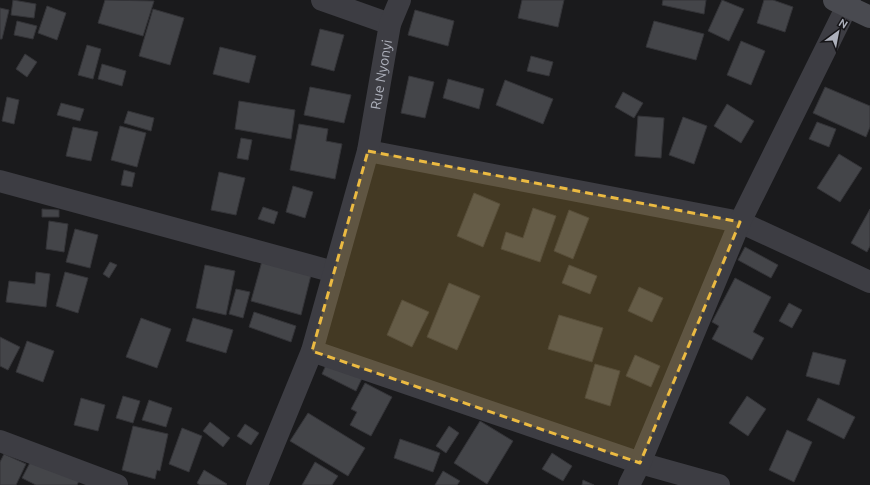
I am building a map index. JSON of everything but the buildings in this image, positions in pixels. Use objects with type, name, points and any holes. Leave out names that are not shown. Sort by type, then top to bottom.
[{"type":"street","points":[[322,0],[390,24]]},
{"type":"street","name":"Rue Nyonyi","points":[[257,485],[312,351],[368,151],[390,24],[400,0]]},
{"type":"street","points":[[629,485],[640,463],[740,222],[844,2],[870,17]]},
{"type":"street","points":[[368,151],[740,222],[870,282]]},
{"type":"street","points":[[0,181],[334,272]]},
{"type":"street","points":[[312,351],[640,463],[719,485]]},
{"type":"street","points":[[0,441],[117,485]]},
{"type":"highlighted area","points":[[368,151],[740,222],[640,463],[312,351]]}]
